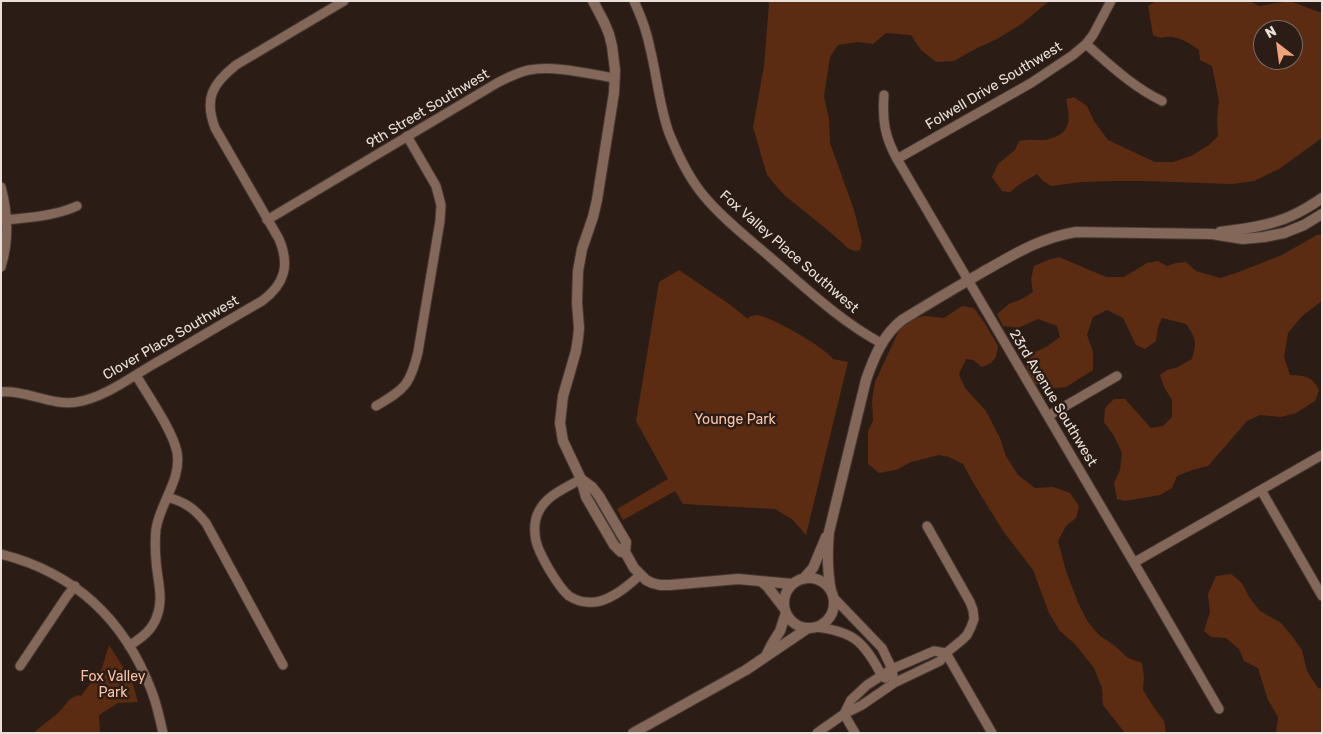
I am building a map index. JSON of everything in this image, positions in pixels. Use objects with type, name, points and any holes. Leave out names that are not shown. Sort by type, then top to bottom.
[{"type":"street","name":"Clover Place Southwest","points":[[1,392],[15,392],[63,402],[78,402],[97,396],[262,301],[276,288],[283,273],[285,256],[279,239],[215,128],[209,108],[210,99],[221,77],[236,65],[344,1]]},
{"type":"street","points":[[593,1],[609,34],[614,57],[614,93],[597,200],[582,249],[578,271],[578,338],[560,415],[563,441],[581,479],[586,496],[616,549],[620,552],[626,552],[634,568],[646,580],[660,585],[731,579],[792,584],[811,578],[826,584],[832,594],[882,648],[892,669],[894,684]]},
{"type":"street","name":"Fox Valley Place Southwest","points":[[634,1],[648,39],[668,130],[678,156],[696,185],[720,214],[834,313],[882,343]]},
{"type":"street","name":"Folwell Drive Southwest","points":[[897,159],[1041,76],[1073,55],[1086,44],[1098,27],[1110,1]]},
{"type":"street","points":[[1086,44],[1130,82],[1162,101]]},
{"type":"street","name":"9th Street Southwest","points":[[267,220],[497,83],[523,71],[539,68],[555,69],[615,78]]},
{"type":"street","name":"23rd Avenue Southwest","points":[[884,95],[883,123],[890,146],[897,159],[1219,709]]},
{"type":"street","points":[[376,406],[405,386],[414,370],[440,222],[441,205],[436,186],[408,136]]},
{"type":"street","points":[[1,187],[6,220],[6,245],[1,267]]},
{"type":"street","points":[[1212,234],[1251,227],[1289,217],[1322,198]]},
{"type":"street","points":[[6,220],[54,214],[77,206]]},
{"type":"street","points":[[633,733],[738,675],[812,627],[822,624],[832,612],[834,604],[827,570],[829,532],[866,380],[882,343],[892,329],[902,320],[1027,247],[1059,235],[1076,232],[1212,234],[1243,239],[1284,233],[1304,225],[1322,214]]},
{"type":"street","points":[[129,646],[140,640],[151,629],[160,608],[155,537],[159,516],[177,467],[177,455],[168,429],[136,375]]},
{"type":"street","points":[[1048,416],[1117,376]]},
{"type":"street","points":[[1134,562],[1322,455]]},
{"type":"street","points":[[581,479],[553,495],[545,502],[535,518],[536,539],[539,549],[559,584],[571,597],[589,603],[607,598],[619,592],[640,575]]},
{"type":"street","points":[[1261,490],[1322,596]]},
{"type":"street","points":[[167,497],[178,500],[194,510],[206,523],[283,665]]},
{"type":"street","points":[[817,733],[844,714],[862,705],[894,684],[940,661],[946,653],[967,635],[974,619],[973,610],[965,592],[927,526]]},
{"type":"street","points":[[803,579],[813,568],[820,548],[829,532]]},
{"type":"street","points":[[1,554],[38,566],[75,586],[112,621],[129,646],[152,692],[163,733]]},
{"type":"street","points":[[762,582],[795,624],[801,627],[833,629],[848,634],[871,655],[882,676],[894,684]]},
{"type":"street","points":[[766,657],[780,631],[785,610],[784,599],[792,584]]},
{"type":"street","points":[[20,666],[75,586]]},
{"type":"street","points":[[844,714],[852,700],[867,685],[892,669],[934,651],[946,653]]},
{"type":"street","points":[[946,653],[992,733]]},
{"type":"street","points":[[844,714],[855,733]]},
{"type":"green space","points":[[768,1],[1049,1],[1023,23],[954,61],[936,62],[921,50],[911,35],[886,33],[873,44],[858,42],[838,45],[830,57],[824,96],[829,119],[830,143],[854,210],[862,241],[860,250],[855,251],[849,249],[783,194],[767,175],[753,127],[764,66]]},
{"type":"green space","points":[[1156,1],[1250,1],[1259,6],[1290,1],[1322,12],[1322,138],[1279,169],[1254,181],[1232,184],[1110,181],[1051,186],[1037,174],[1010,192],[1002,191],[992,177],[998,164],[1015,150],[1019,141],[1047,140],[1061,134],[1065,130],[1068,121],[1066,99],[1074,97],[1087,106],[1094,121],[1108,140],[1155,162],[1173,162],[1191,156],[1209,145],[1218,136],[1217,118],[1219,101],[1212,66],[1200,60],[1199,50],[1187,42],[1173,37],[1161,38],[1153,35],[1148,6]]},
{"type":"green space","points":[[1317,235],[1322,235],[1322,301],[1302,316],[1288,333],[1284,357],[1290,375],[1307,377],[1316,385],[1319,390],[1315,401],[1296,413],[1281,417],[1260,415],[1247,421],[1208,466],[1177,476],[1172,488],[1160,495],[1125,501],[1117,499],[1114,483],[1120,470],[1122,453],[1114,436],[1104,422],[1105,408],[1114,399],[1125,399],[1151,428],[1163,426],[1172,417],[1172,400],[1164,387],[1160,375],[1192,359],[1195,341],[1186,324],[1162,318],[1158,327],[1156,341],[1145,349],[1136,345],[1123,318],[1107,310],[1093,317],[1087,335],[1093,352],[1093,370],[1066,387],[1054,388],[1034,384],[1027,370],[1026,356],[1046,347],[1060,337],[1057,326],[1038,319],[1018,328],[1003,326],[997,314],[1009,304],[1033,292],[1031,279],[1034,266],[1059,257],[1106,277],[1124,277],[1147,263],[1158,261],[1167,266],[1186,262],[1196,271],[1220,278],[1282,255]]},
{"type":"green space","name":"Younge Park","points":[[679,270],[748,319],[757,315],[785,326],[820,348],[833,359],[848,362],[806,535],[793,520],[775,509],[683,504],[675,491],[623,520],[617,509],[668,479],[636,421],[659,282]]},
{"type":"green space","points":[[962,306],[974,308],[998,346],[996,357],[991,363],[982,367],[973,360],[966,359],[959,374],[965,388],[986,411],[1000,438],[1006,456],[1018,475],[1035,488],[1053,487],[1070,493],[1079,506],[1076,518],[1066,526],[1058,541],[1066,571],[1078,603],[1088,622],[1099,635],[1128,658],[1142,663],[1143,690],[1164,721],[1166,733],[1125,733],[1103,705],[1102,688],[1094,668],[1075,644],[1060,631],[1049,613],[1033,570],[1003,531],[963,464],[949,457],[939,455],[911,462],[896,470],[879,473],[868,464],[868,431],[873,421],[872,400],[875,382],[900,328],[912,319],[924,316],[944,318]]},
{"type":"green space","points":[[1231,574],[1242,583],[1249,597],[1260,611],[1281,623],[1302,650],[1307,671],[1318,688],[1322,689],[1322,733],[1276,733],[1278,717],[1268,700],[1258,668],[1244,661],[1239,649],[1226,638],[1211,637],[1204,631],[1210,612],[1208,594],[1216,576]]},
{"type":"green space","name":"Fox Valley Park","points":[[109,645],[132,681],[138,702],[118,703],[99,715],[100,733],[33,733],[58,713],[70,699],[78,695],[81,696],[102,668]]}]
